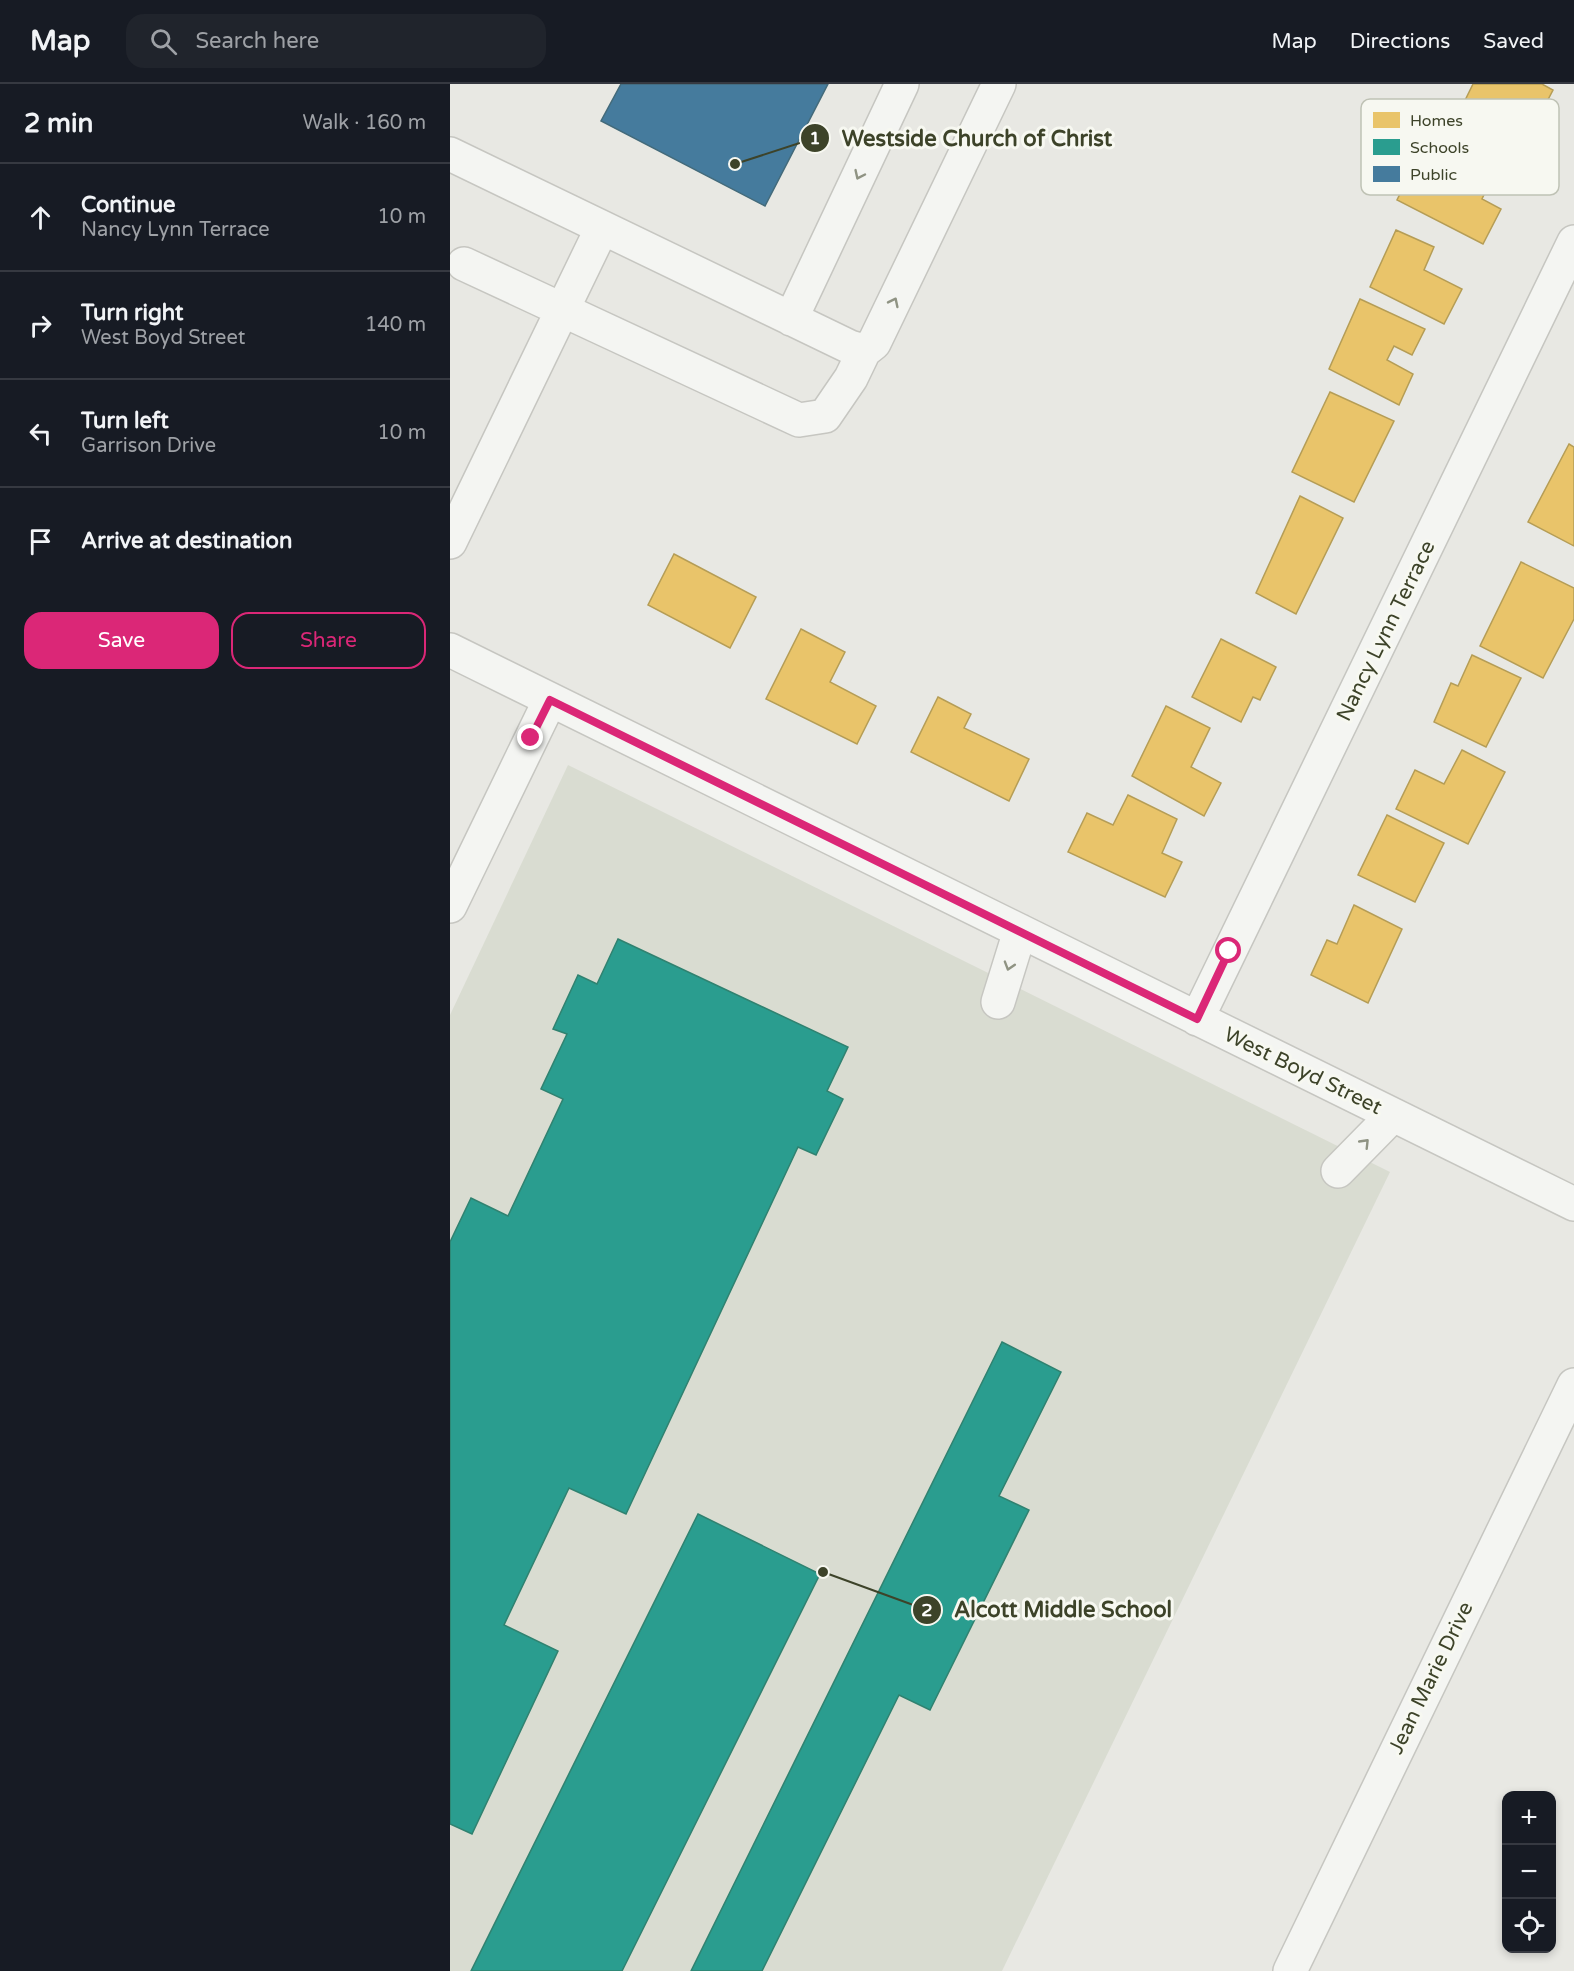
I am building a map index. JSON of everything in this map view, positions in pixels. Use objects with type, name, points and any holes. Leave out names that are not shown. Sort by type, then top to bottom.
[{"type":"street","points":[[791,319],[902,84]]},
{"type":"street","points":[[464,264],[799,420],[825,416],[851,378],[864,351],[874,343],[999,84]]},
{"type":"street","points":[[450,154],[791,319],[850,347],[864,351]]},
{"type":"street","points":[[450,542],[602,228]]},
{"type":"street","name":"Nancy Lynn Terrace","points":[[1197,1019],[1574,242]]},
{"type":"street","name":"West Boyd Street","points":[[450,650],[1574,1204]]},
{"type":"street","points":[[450,906],[550,700]]},
{"type":"street","points":[[998,1002],[1020,931]]},
{"type":"street","points":[[1338,1171],[1393,1115]]},
{"type":"street","name":"Jean Marie Drive","points":[[1290,1971],[1574,1385]]},
{"type":"shaded area","points":[[568,765],[1390,1172],[1002,1971],[450,1971],[450,1015]]},
{"type":"building: Homes","points":[[1473,84],[1542,84],[1553,90],[1548,99],[1466,99]]},
{"type":"building: Homes","points":[[1399,195],[1484,195],[1482,199],[1501,209],[1483,244],[1397,200]]},
{"type":"building: Homes","points":[[1396,230],[1434,247],[1424,270],[1462,289],[1444,324],[1370,287]]},
{"type":"building: Homes","points":[[1360,299],[1425,329],[1412,355],[1394,346],[1387,360],[1413,374],[1399,405],[1329,369]]},
{"type":"building: Homes","points":[[1330,392],[1394,421],[1354,502],[1292,472]]},
{"type":"building: Homes","points":[[1569,444],[1574,447],[1574,546],[1528,522]]},
{"type":"building: Homes","points":[[1300,496],[1343,518],[1296,614],[1256,593]]},
{"type":"building: Homes","points":[[674,554],[756,597],[730,648],[648,605]]},
{"type":"building: Homes","points":[[1521,562],[1574,588],[1574,619],[1543,678],[1480,646]]},
{"type":"building: Homes","points":[[801,629],[845,652],[830,682],[876,706],[857,744],[766,699]]},
{"type":"building: Homes","points":[[1221,639],[1276,667],[1260,700],[1253,697],[1241,722],[1192,697]]},
{"type":"building: Homes","points":[[1472,655],[1521,678],[1486,747],[1434,722],[1451,683],[1458,686]]},
{"type":"building: Homes","points":[[938,697],[971,714],[964,728],[1029,759],[1009,801],[911,752]]},
{"type":"building: Homes","points":[[1166,706],[1210,728],[1191,767],[1221,783],[1204,816],[1132,776]]},
{"type":"building: Homes","points":[[1462,750],[1505,772],[1468,844],[1396,809],[1415,770],[1444,784]]},
{"type":"building: Homes","points":[[1128,795],[1177,819],[1162,853],[1182,862],[1165,897],[1068,852],[1087,813],[1113,825]]},
{"type":"building: Homes","points":[[1387,815],[1444,843],[1415,902],[1358,875]]},
{"type":"building: Homes","points":[[1354,905],[1402,929],[1368,1003],[1311,975],[1327,940],[1337,944]]},
{"type":"building: Schools","points":[[618,939],[848,1047],[827,1091],[843,1099],[816,1155],[798,1147],[626,1514],[569,1488],[504,1625],[558,1651],[472,1834],[450,1824],[450,1242],[471,1198],[508,1216],[563,1099],[541,1089],[567,1034],[553,1029],[578,975],[597,984]]},
{"type":"building: Schools","points":[[1002,1342],[1061,1372],[999,1496],[1029,1510],[930,1710],[899,1695],[762,1971],[691,1971]]},
{"type":"building: Schools","points":[[698,1514],[820,1574],[622,1971],[471,1971]]},
{"type":"building: Public","points":[[621,84],[828,84],[765,206],[601,121]]},
{"type":"place","name":"Westside Church of Christ","points":[[735,164]]},
{"type":"place","name":"Alcott Middle School","points":[[823,1572]]},
{"type":"route","points":[[531,738],[550,700],[1197,1019],[1229,951]]}]
